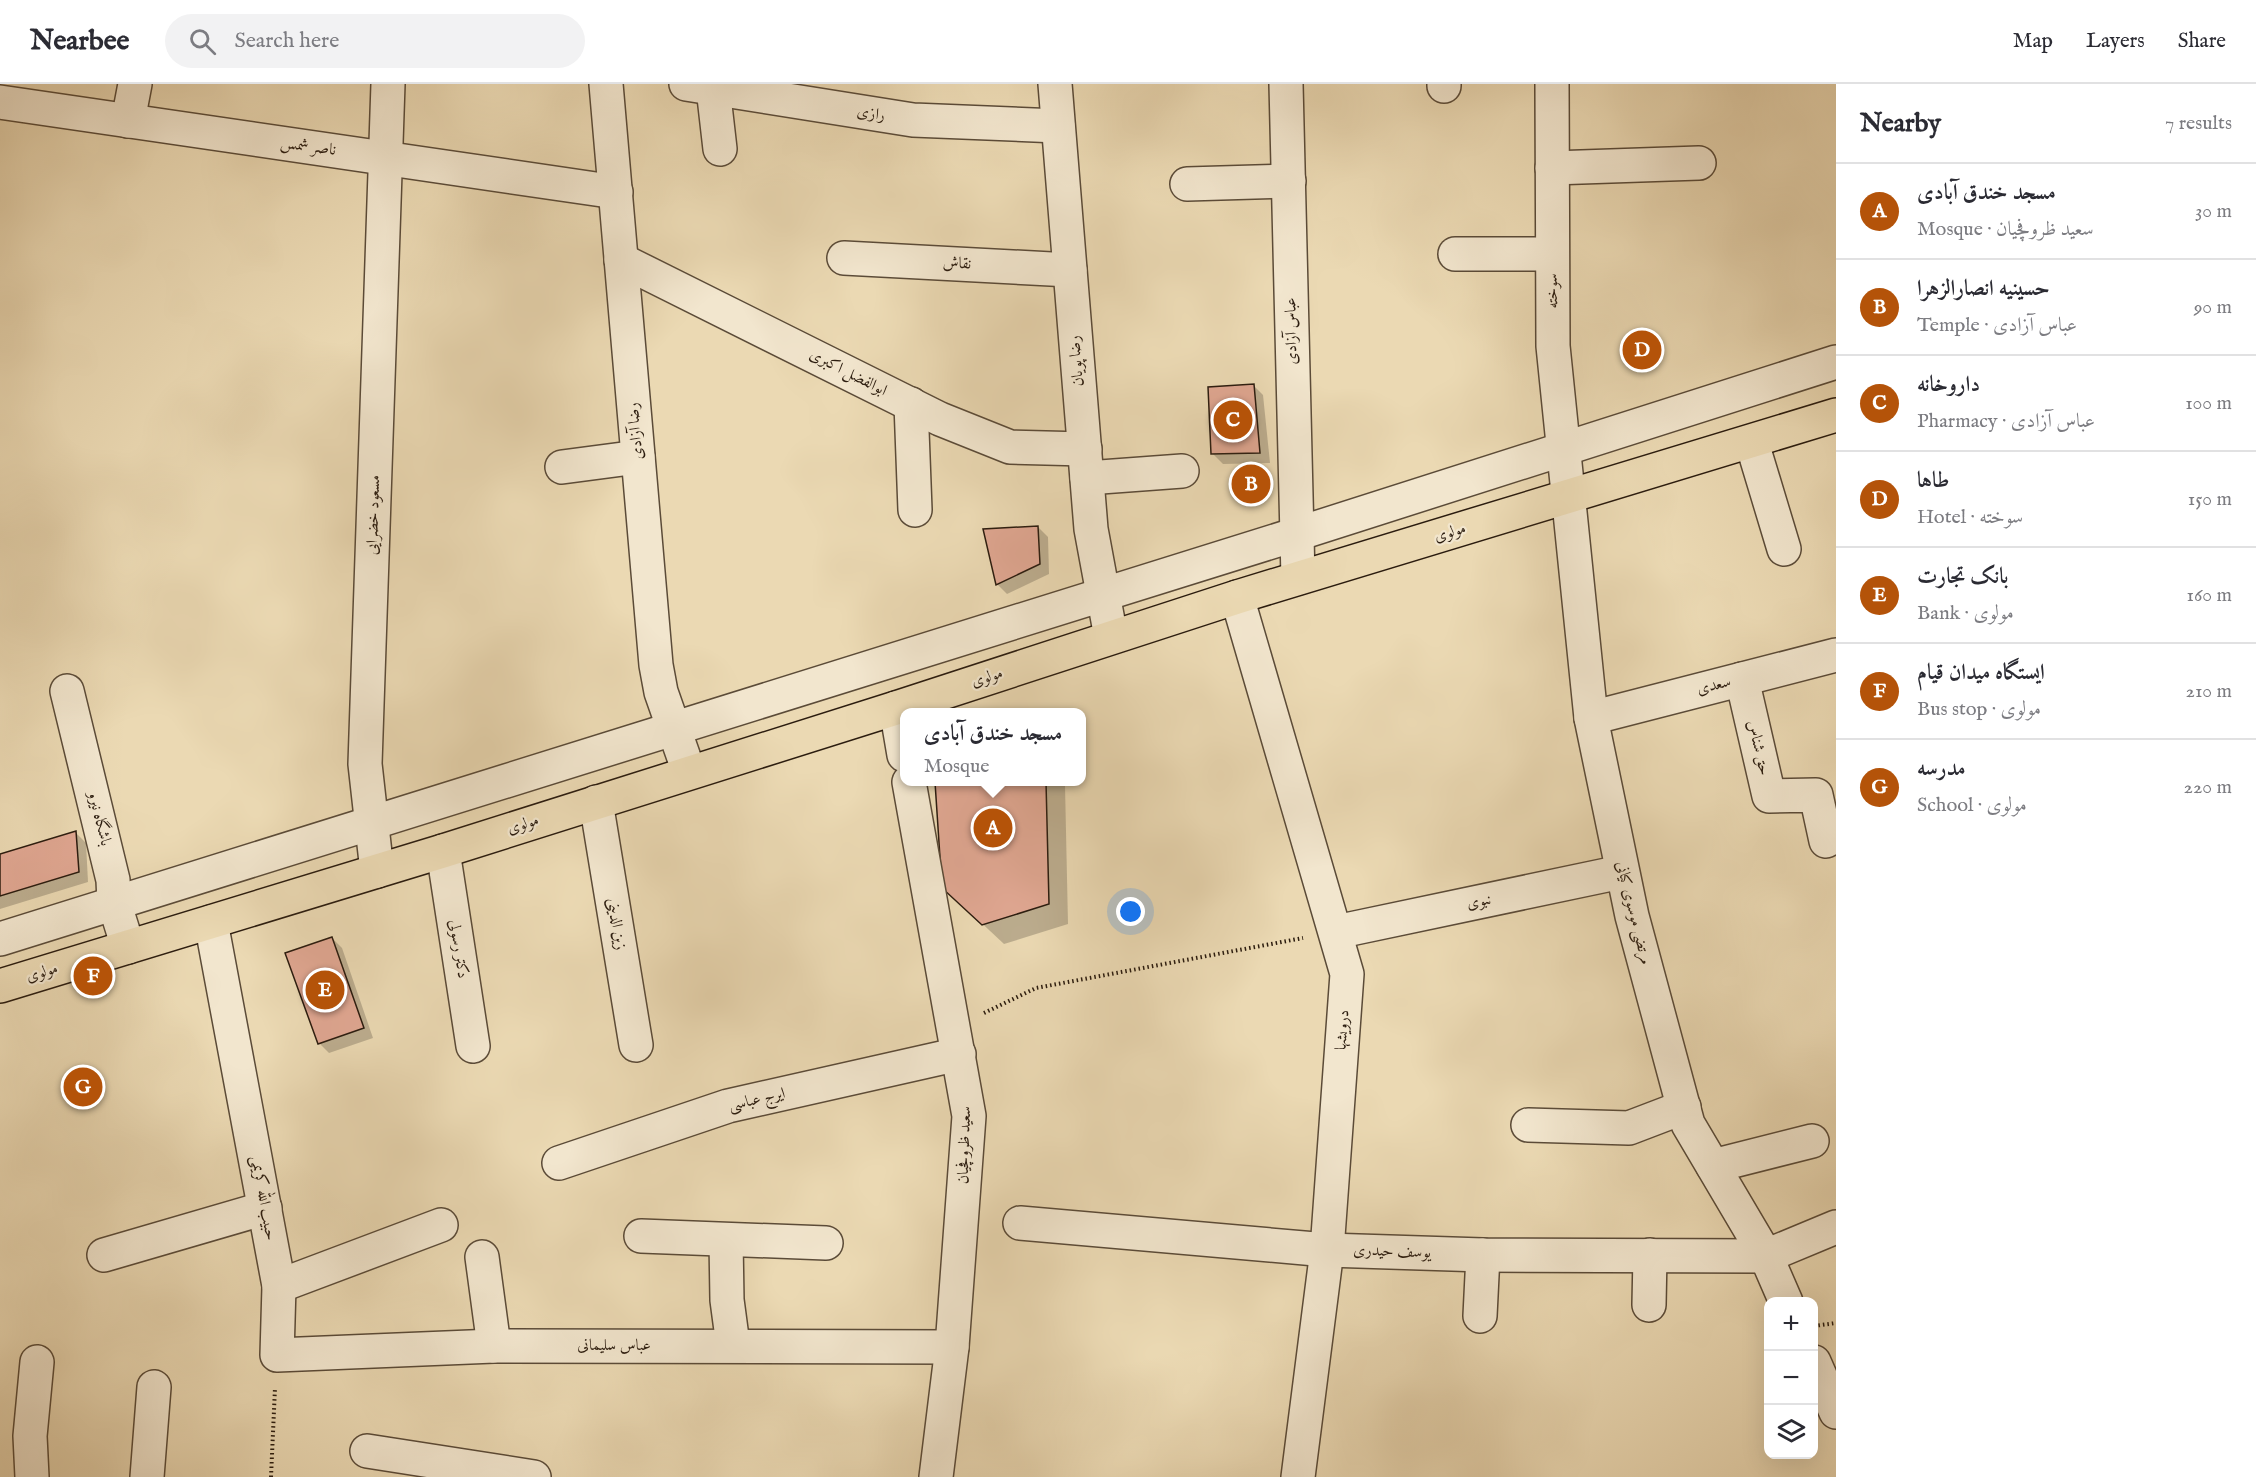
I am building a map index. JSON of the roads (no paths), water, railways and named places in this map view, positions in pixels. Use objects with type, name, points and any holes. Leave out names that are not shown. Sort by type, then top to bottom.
[{"type":"main road","name":"مولوی","points":[[0,986],[443,851],[1298,578],[1752,443],[1836,415]]},
{"type":"street","points":[[128,121],[135,84]]},
{"type":"street","name":"مسعود خضرایی","points":[[377,871],[365,764],[388,84]]},
{"type":"street","name":"رضا آزادی","points":[[606,84],[656,665],[661,692],[689,772]]},
{"type":"street","name":"رضا پویان","points":[[1055,84],[1091,529],[1111,637]]},
{"type":"street","name":"عباس آزادی","points":[[1286,84],[1298,578]]},
{"type":"street","name":"سوخته","points":[[1552,84],[1553,346],[1562,448],[1570,497]]},
{"type":"street","points":[[700,86],[720,149]]},
{"type":"street","name":"رازی","points":[[700,86],[913,120],[1058,126]]},
{"type":"street","name":"ناصر شمس","points":[[0,102],[616,192]]},
{"type":"street","points":[[1552,168],[1699,163]]},
{"type":"street","points":[[1187,183],[1288,181]]},
{"type":"street","points":[[1455,254],[1552,254]]},
{"type":"street","name":"نقاش","points":[[844,258],[1070,270]]},
{"type":"street","name":"ابوالفضل اکبری","points":[[621,260],[940,419],[1010,447],[1086,464],[1182,471]]},
{"type":"street","points":[[0,939],[1297,534],[1836,362]]},
{"type":"street","points":[[911,404],[915,510]]},
{"type":"street","points":[[1752,443],[1784,549]]},
{"type":"street","points":[[562,467],[638,457]]},
{"type":"street","name":"مرتضی موسوی کیانی","points":[[1570,497],[1591,718],[1621,872],[1688,1124],[1766,1256],[1784,1297]]},
{"type":"street","name":"درویشها","points":[[1237,597],[1347,974],[1327,1250],[1298,1477]]},
{"type":"street","name":"سعدی","points":[[1591,718],[1836,655]]},
{"type":"street","name":"حق شناس","points":[[1742,679],[1769,796],[1816,795],[1826,841]]},
{"type":"street","name":"باشگاه نیرو","points":[[67,691],[113,880],[114,902],[128,947]]},
{"type":"street","points":[[896,708],[900,732]]},
{"type":"street","name":"سعید ظروفچیان","points":[[910,786],[969,1116],[952,1347],[936,1477]]},
{"type":"street","name":"زین الدینی","points":[[596,802],[636,1045]]},
{"type":"street","name":"دکتر رسولی","points":[[443,851],[473,1046]]},
{"type":"street","name":"نبوی","points":[[1336,932],[1621,872]]},
{"type":"street","name":"حبیب الله کریمی","points":[[211,922],[279,1286],[277,1355]]},
{"type":"street","name":"ایرج عباسی","points":[[559,1163],[728,1106],[956,1041]]},
{"type":"street","points":[[1528,1125],[1629,1128],[1684,1107]]},
{"type":"street","points":[[1713,1166],[1812,1141]]},
{"type":"street","points":[[104,1255],[265,1208]]},
{"type":"street","name":"یوسف حیدری","points":[[1020,1223],[1327,1250],[1483,1255],[1766,1256]]},
{"type":"street","points":[[279,1286],[441,1225]]},
{"type":"street","points":[[1766,1256],[1836,1227]]},
{"type":"street","points":[[641,1236],[826,1243]]},
{"type":"street","points":[[726,1240],[727,1300],[733,1345]]},
{"type":"street","points":[[1480,1316],[1483,1255]]},
{"type":"street","points":[[1649,1305],[1650,1255]]},
{"type":"street","points":[[482,1257],[494,1346]]},
{"type":"street","name":"عباس سلیمانی","points":[[277,1355],[494,1346],[952,1347]]},
{"type":"street","points":[[32,1477],[30,1436],[37,1362]]},
{"type":"street","points":[[1818,1371],[1836,1412]]},
{"type":"street","points":[[147,1477],[154,1387]]},
{"type":"street","points":[[368,1451],[534,1477]]},
{"type":"place","name":"طاها","points":[[1642,350]]},
{"type":"place","name":"داروخانه","points":[[1233,420]]},
{"type":"place","name":"حسینیه انصارالزهرا","points":[[1251,484]]},
{"type":"place","name":"مسجد خندق آبادی","points":[[993,828]]},
{"type":"place","name":"ایستگاه میدان قیام","points":[[93,976]]},
{"type":"place","name":"بانک تجارت","points":[[325,990]]},
{"type":"place","name":"مدرسه","points":[[83,1087]]}]
